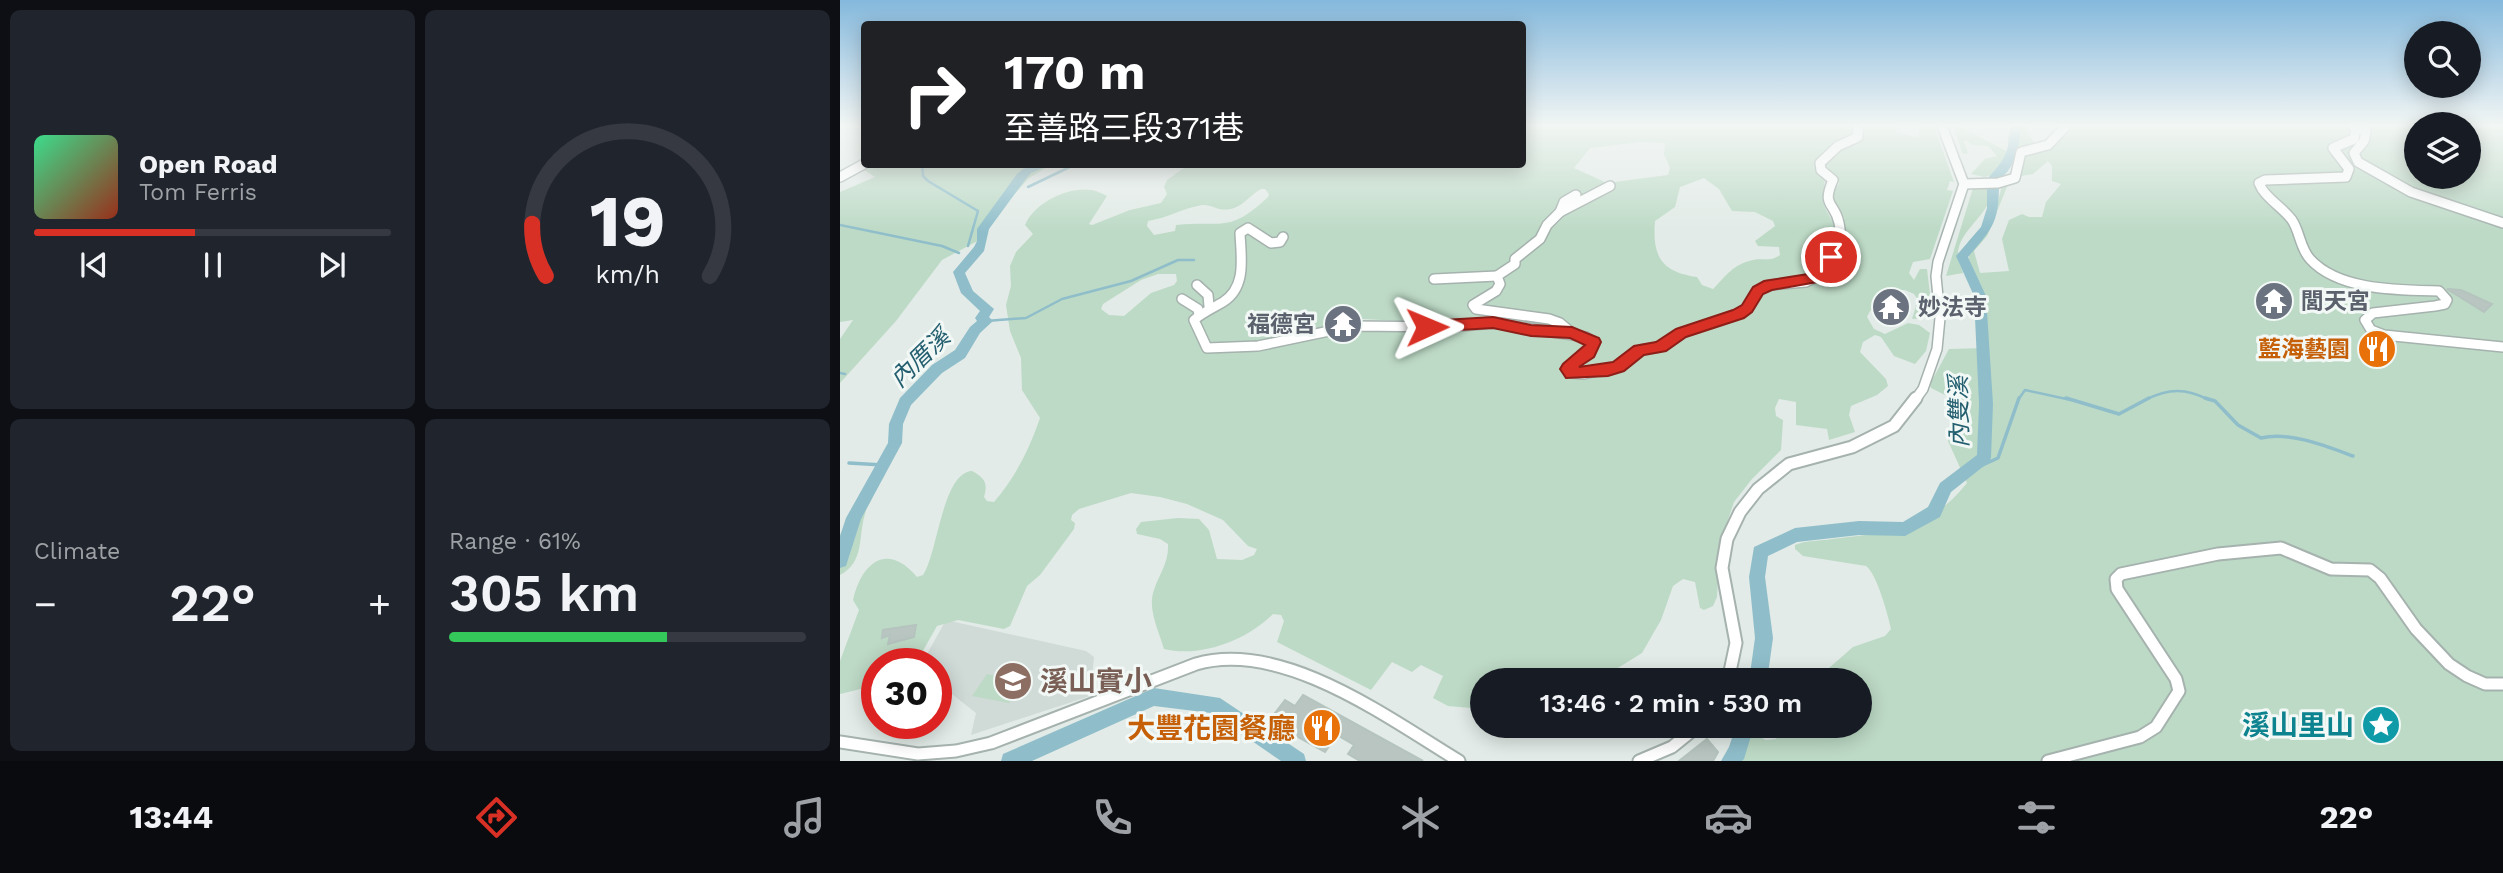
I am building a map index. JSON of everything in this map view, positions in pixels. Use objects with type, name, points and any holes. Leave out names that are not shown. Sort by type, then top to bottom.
[{"type":"street","points":[[1283,237],[1280,242],[1271,243],[1254,230],[1243,229],[1240,233],[1243,271],[1238,287],[1225,301],[1209,306],[1194,324],[1207,348],[1275,344],[1353,326],[1452,327],[1493,323],[1572,333],[1594,342],[1589,353],[1572,363],[1568,369],[1572,373],[1608,370],[1619,366],[1640,350],[1660,347],[1681,333],[1738,314],[1747,308],[1758,291],[1769,285],[1812,279],[1821,265],[1842,252],[1839,219],[1830,207],[1827,193],[1833,180],[1821,170],[1822,162]]},
{"type":"street","points":[[1730,668],[1735,643],[1722,568],[1727,538],[1740,512],[1758,489],[1789,464],[1872,439],[1894,426],[1923,388],[1937,349],[1940,318],[1936,276],[1938,262],[1964,184],[1955,162]]},
{"type":"street","points":[[1964,184],[1998,183],[2015,178],[2019,162]]},
{"type":"street","points":[[2343,162],[2349,169],[2346,177],[2265,180],[2259,183],[2265,196],[2299,229],[2308,257],[2321,267],[2364,284],[2387,289],[2439,291],[2447,300],[2445,304],[2435,306],[2373,313],[2365,320],[2371,330],[2384,335],[2503,347]]},
{"type":"street","points":[[2358,162],[2411,192],[2503,223]]},
{"type":"street","points":[[840,177],[861,166]]},
{"type":"street","points":[[1434,279],[1497,276],[1515,264],[1515,259],[1540,239],[1547,225],[1560,212],[1610,186]]},
{"type":"street","points":[[1560,212],[1564,202],[1576,195]]},
{"type":"street","points":[[1497,276],[1498,288],[1474,303],[1473,307],[1520,317],[1553,318],[1563,323],[1572,333]]},
{"type":"street","points":[[1198,285],[1208,295],[1209,306]]},
{"type":"street","points":[[1182,299],[1199,309],[1199,315]]},
{"type":"street","points":[[2048,761],[2140,737],[2156,727],[2179,691],[2176,679],[2117,589],[2116,579],[2121,574],[2218,554],[2281,548],[2332,569],[2370,570],[2379,578],[2424,640],[2470,679],[2484,685],[2503,684]]},
{"type":"street","points":[[840,741],[918,754],[956,751],[991,743],[1196,664],[1223,657],[1251,659],[1312,677],[1439,756],[1458,761]]},
{"type":"street","points":[[1639,761],[1672,747],[1683,738]]},
{"type":"shaded area","name":"溪山實小","points":[[946,620],[1086,651],[1094,657],[1090,696],[971,735],[976,713],[952,694],[952,648],[930,648]]},
{"type":"green space","points":[[1526,162],[1579,162],[1574,168],[1607,183],[1668,175],[1670,168],[1667,162],[1819,162],[1814,166],[1825,177],[1823,201],[1836,229],[1837,240],[1835,250],[1810,276],[1763,284],[1754,289],[1747,303],[1734,313],[1677,332],[1659,345],[1639,349],[1609,367],[1575,369],[1575,366],[1596,351],[1597,341],[1565,328],[1559,331],[1498,322],[1454,324],[1345,318],[1336,322],[1336,329],[1424,329],[1495,325],[1533,333],[1577,337],[1589,342],[1589,347],[1561,369],[1563,375],[1579,376],[1619,369],[1642,354],[1664,349],[1681,338],[1747,313],[1763,293],[1770,289],[1812,281],[1829,262],[1843,256],[1847,249],[1844,217],[1830,195],[1839,184],[1839,179],[1827,170],[1826,162],[1947,162],[1954,182],[1950,181],[1947,190],[1953,191],[1930,259],[1913,262],[1909,273],[1914,280],[1920,269],[1927,269],[1932,311],[1921,318],[1912,319],[1918,300],[1914,294],[1905,290],[1886,290],[1879,305],[1870,311],[1867,317],[1874,329],[1885,334],[1908,323],[1919,325],[1930,333],[1926,351],[1915,364],[1894,356],[1881,337],[1875,335],[1863,342],[1860,352],[1886,379],[1888,386],[1877,395],[1851,406],[1849,415],[1855,432],[1829,440],[1827,429],[1796,425],[1796,402],[1779,399],[1775,408],[1776,416],[1783,420],[1781,450],[1734,502],[1720,543],[1717,597],[1713,606],[1704,610],[1700,608],[1695,582],[1683,579],[1673,586],[1661,620],[1642,653],[1618,668],[1470,668],[1470,708],[1448,706],[1433,698],[1443,676],[1421,665],[1412,672],[1392,662],[1371,690],[1277,642],[1284,621],[1281,615],[1273,614],[1250,632],[1223,645],[1193,651],[1164,649],[1154,620],[1152,597],[1167,557],[1168,544],[1160,539],[1137,534],[1136,529],[1141,522],[1199,519],[1209,530],[1217,559],[1242,560],[1254,555],[1257,549],[1248,546],[1223,520],[1187,504],[1131,493],[1079,509],[1072,515],[1074,529],[1040,575],[1027,586],[1010,626],[1004,629],[958,620],[937,626],[925,648],[861,648],[861,689],[840,694],[840,661],[859,610],[853,600],[869,567],[877,561],[896,560],[917,577],[923,575],[947,499],[962,475],[972,471],[980,476],[986,488],[984,497],[987,501],[994,502],[1015,472],[1031,441],[1040,418],[1022,390],[1021,358],[1010,331],[1006,305],[1011,286],[1010,266],[1016,252],[1033,234],[1025,225],[1029,217],[1053,198],[1073,191],[1092,190],[1107,196],[1089,224],[1092,225],[1130,210],[1161,203],[1167,194],[1164,187],[1167,180],[1184,168],[1526,168]],"holes":[[[1704,178],[1719,189],[1732,211],[1755,212],[1773,221],[1775,226],[1755,241],[1758,246],[1779,247],[1780,255],[1740,265],[1730,271],[1713,289],[1702,285],[1697,277],[1685,275],[1667,266],[1657,253],[1654,233],[1655,221],[1675,207],[1680,187]],[[1265,189],[1268,197],[1255,209],[1234,221],[1176,225],[1175,231],[1154,235],[1147,226],[1148,221],[1202,205],[1224,210],[1234,208],[1257,191]],[[1158,274],[1176,274],[1177,281],[1174,285],[1151,293],[1124,316],[1109,315],[1101,309],[1103,304],[1141,280]]]},
{"type":"green space","points":[[1983,162],[2006,162],[1995,175],[1984,177],[1971,174]]},
{"type":"green space","points":[[2023,162],[2047,162],[2033,174],[2021,176]]},
{"type":"green space","points":[[2048,162],[2404,162],[2404,189],[2481,189],[2481,162],[2503,162],[2503,761],[1722,761],[1732,738],[1872,738],[1872,668],[1829,668],[1853,647],[1885,636],[1891,629],[1882,595],[1866,566],[1803,556],[1795,549],[1795,545],[1907,526],[1938,511],[1967,483],[1948,441],[1957,424],[1959,402],[1931,388],[1930,384],[1949,349],[1986,348],[1983,297],[1969,259],[1968,242],[1995,212],[2002,186],[2007,187],[1987,236],[1974,251],[1980,273],[2009,271],[2002,239],[2009,220],[2022,214],[2042,217],[2046,202],[2061,184],[2052,181],[2052,166]]},
{"type":"green space","points":[[1046,168],[1029,178],[995,216],[985,237],[942,260],[896,321],[840,383],[840,339],[853,320],[840,322],[840,192],[875,177],[863,169]]},
{"type":"green space","points":[[1991,187],[1991,197],[1987,205],[1959,247],[1958,257],[1963,273],[1946,276],[1973,188]]},
{"type":"green space","points":[[864,495],[872,498],[863,522],[857,556],[848,570],[840,575],[840,535]]},
{"type":"green space","points":[[987,674],[1024,681],[1009,703],[972,696]]},
{"type":"building","points":[[2447,289],[2461,290],[2492,304],[2484,312]]},
{"type":"building","points":[[916,625],[914,637],[888,644],[890,635],[882,638],[883,630]]},
{"type":"building","name":"大豐花園餐廳","points":[[1303,695],[1423,761],[1360,761],[1348,754],[1354,745],[1337,735],[1325,752],[1269,721],[1285,700],[1295,706]]},
{"type":"building","points":[[1707,739],[1718,752],[1713,761],[1679,761]]},
{"type":"waterway","name":"內雙溪","points":[[1760,668],[1764,638],[1757,577],[1760,552],[1795,535],[1859,528],[1905,529],[1934,512],[1945,488],[1984,458],[1986,404],[1980,296],[1962,256],[1987,228],[1993,208],[1993,179],[2008,162]]},
{"type":"waterway","points":[[922,168],[923,176],[928,181],[978,211],[968,246]]},
{"type":"waterway","name":"內厝溪","points":[[982,239],[983,229],[1021,177],[1036,168]]},
{"type":"waterway","points":[[1028,187],[1068,168]]},
{"type":"waterway","points":[[840,225],[942,246],[959,253]]},
{"type":"waterway","name":"內厝溪","points":[[840,561],[854,518],[895,443],[896,424],[905,402],[937,369],[960,354],[975,330],[986,321],[982,318],[987,309],[968,294],[959,272],[980,248],[980,244]]},
{"type":"waterway","points":[[986,321],[1026,318],[1062,299],[1131,281],[1178,260],[1194,260]]},
{"type":"waterway","points":[[840,373],[845,374]]},
{"type":"waterway","points":[[2019,399],[2025,390],[2071,400]]},
{"type":"waterway","points":[[2146,400],[2177,391],[2193,393],[2209,400]]},
{"type":"waterway","points":[[2066,398],[2119,414],[2146,400]]},
{"type":"waterway","points":[[2205,398],[2215,401],[2238,425],[2261,438],[2295,438],[2353,456]]},
{"type":"waterway","points":[[1963,474],[1998,458],[2019,399]]},
{"type":"waterway","points":[[849,463],[883,465]]},
{"type":"waterway","name":"內雙溪","points":[[1010,761],[1154,697],[1214,704],[1297,761]]},
{"type":"waterway","name":"內雙溪","points":[[1730,761],[1737,752],[1741,738]]},
{"type":"place","name":"閭天宮","points":[[2274,301]]},
{"type":"place","name":"妙法寺","points":[[1891,307]]},
{"type":"place","name":"福德宮","points":[[1343,324]]},
{"type":"place","name":"藍海藝園","points":[[2377,349]]},
{"type":"place","name":"溪山實小","points":[[1013,681]]},
{"type":"place","name":"溪山里山","points":[[2381,725]]},
{"type":"place","name":"大豐花園餐廳","points":[[1322,728]]},
{"type":"route","points":[[1427,327],[1493,323],[1560,334],[1572,333],[1594,342],[1589,353],[1572,363],[1568,369],[1572,373],[1584,374],[1608,370],[1619,366],[1640,350],[1660,347],[1681,333],[1738,314],[1747,308],[1758,291],[1769,285],[1806,282],[1812,279],[1821,265],[1831,257]]}]
